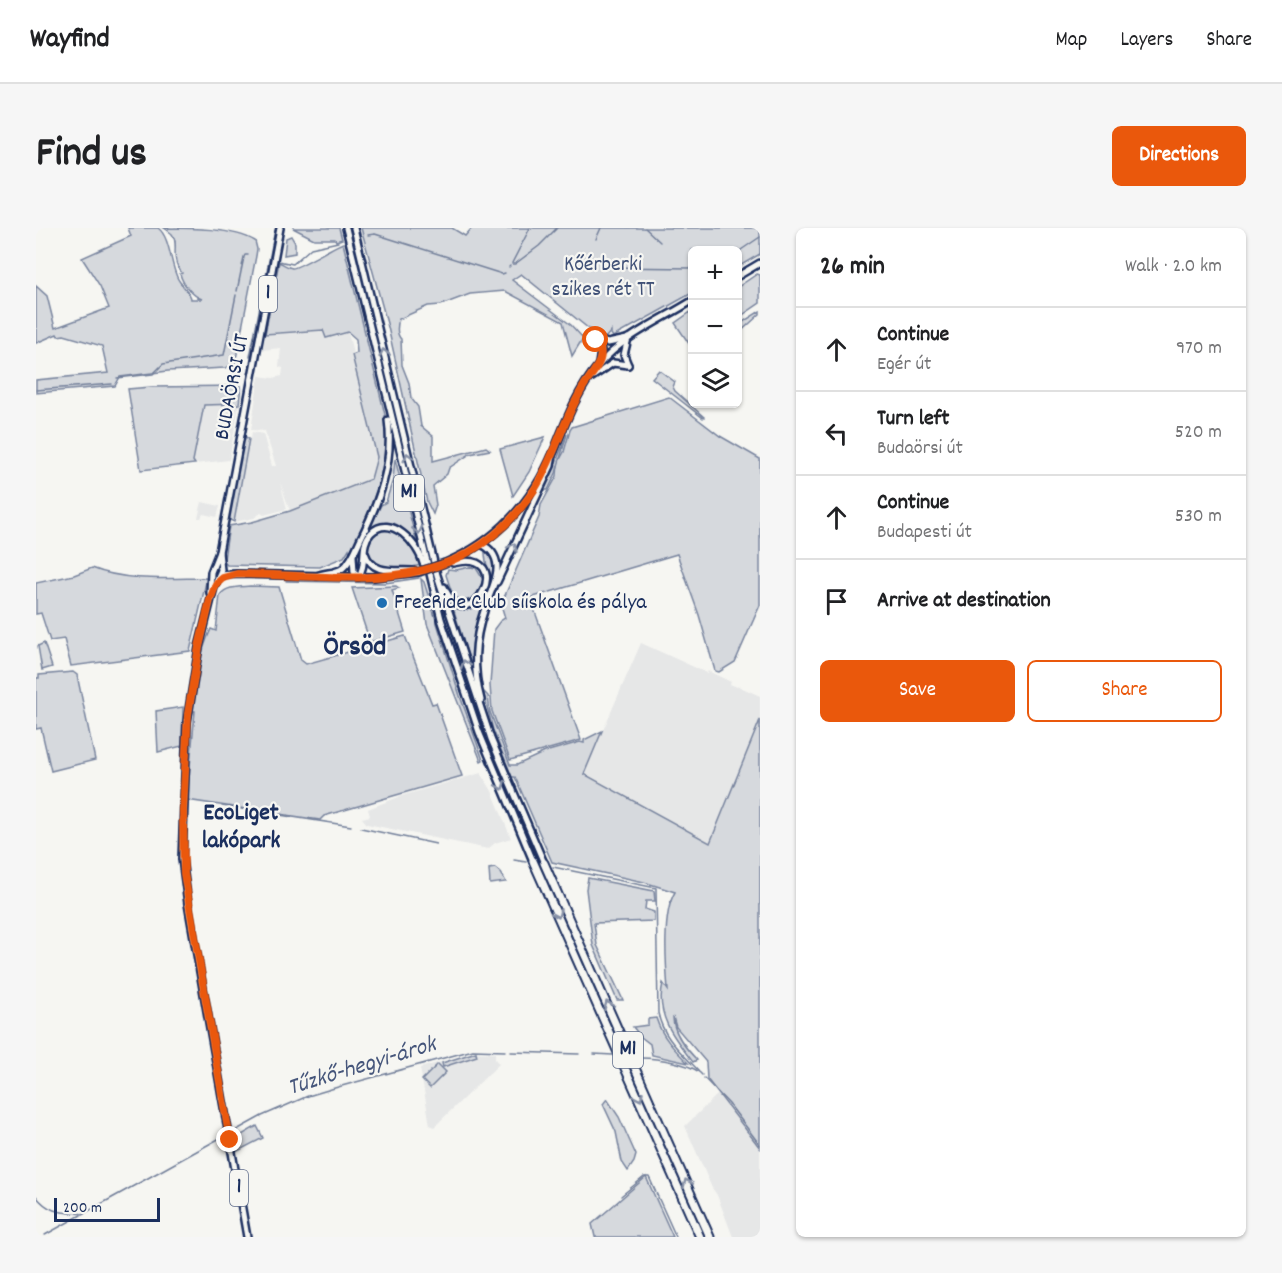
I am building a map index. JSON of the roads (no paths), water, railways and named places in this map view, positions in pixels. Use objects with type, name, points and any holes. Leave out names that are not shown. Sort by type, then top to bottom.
[{"type":"highway","name":"M1","points":[[533,861],[700,1237]]},
{"type":"highway","name":"M1","points":[[544,863],[710,1237]]},
{"type":"main road","name":"BUDAÖRSI ÚT","points":[[247,1237],[187,897],[182,859],[183,805],[188,714],[197,658],[216,574],[280,228]]},
{"type":"main road","name":"M1","points":[[346,228],[434,594],[479,732],[533,861]]},
{"type":"main road","name":"M1","points":[[354,228],[437,575],[491,739],[544,863]]},
{"type":"main road","points":[[742,274],[760,263]]},
{"type":"main road","points":[[216,574],[398,576],[446,563],[481,544],[503,527],[519,510],[541,479],[572,409],[599,365],[628,338],[688,304]]},
{"type":"main road","points":[[599,365],[601,350],[596,340],[608,343],[628,338]]},
{"type":"main road","points":[[589,379],[608,365],[618,363],[628,365],[624,355],[628,338]]},
{"type":"main road","points":[[317,576],[340,570],[353,555],[378,502],[387,473],[390,442],[384,391]]},
{"type":"main road","points":[[488,599],[551,466],[553,453]]},
{"type":"main road","points":[[358,577],[362,571],[367,539],[375,530],[387,527],[399,531],[420,555],[434,594]]},
{"type":"main road","points":[[481,544],[490,549],[496,563],[495,578],[480,625],[475,660],[480,697],[490,725],[491,739]]},
{"type":"main road","points":[[365,551],[368,560],[379,569],[419,572]]},
{"type":"main road","name":"BUDAÖRSI ÚT","points":[[216,574],[220,563],[219,552]]},
{"type":"main road","points":[[353,555],[354,573],[358,577]]},
{"type":"main road","points":[[437,575],[448,596],[458,603],[469,604],[481,597],[487,582],[486,574],[481,566],[467,561],[446,563]]},
{"type":"main road","points":[[220,563],[224,568],[237,574]]},
{"type":"main road","points":[[210,600],[220,579],[237,574]]},
{"type":"waterway","points":[[512,263],[530,228]]},
{"type":"waterway","points":[[512,264],[539,246],[557,228]]},
{"type":"waterway","points":[[596,239],[601,228]]},
{"type":"waterway","points":[[645,228],[660,242]]},
{"type":"waterway","points":[[250,357],[275,230]]},
{"type":"waterway","points":[[368,235],[375,234],[502,274],[505,273]]},
{"type":"waterway","points":[[742,249],[760,237]]},
{"type":"waterway","points":[[278,261],[293,264],[311,248],[338,242]]},
{"type":"waterway","points":[[237,291],[244,257],[248,255]]},
{"type":"waterway","points":[[605,267],[688,268]]},
{"type":"waterway","points":[[117,378],[153,374],[163,364],[224,355],[236,295]]},
{"type":"waterway","points":[[36,390],[112,384]]},
{"type":"waterway","points":[[286,581],[385,583],[419,578]]},
{"type":"waterway","points":[[222,806],[351,826]]},
{"type":"waterway","points":[[361,828],[436,844]]},
{"type":"waterway","points":[[514,860],[526,862]]},
{"type":"waterway","points":[[553,867],[656,888],[660,1022],[679,1051],[698,1070]]},
{"type":"waterway","name":"Tűzkő-hegyi-árok","points":[[233,1132],[262,1116],[308,1096],[338,1087],[473,1050],[505,1051]]},
{"type":"waterway","name":"Tűzkő-hegyi-árok","points":[[511,1052],[579,1054]]},
{"type":"waterway","name":"Tűzkő-hegyi-árok","points":[[594,1054],[613,1055]]},
{"type":"waterway","name":"Tűzkő-hegyi-árok","points":[[641,1058],[682,1064],[702,1075]]},
{"type":"waterway","name":"Tűzkő-hegyi-árok","points":[[704,1078],[729,1104],[760,1145]]},
{"type":"waterway","name":"Tűzkő-hegyi-árok","points":[[36,1196],[51,1209],[83,1214],[222,1137]]},
{"type":"waterway","points":[[621,1196],[644,1177],[649,1177],[676,1237]]},
{"type":"waterway","points":[[45,1235],[81,1215]]},
{"type":"place","name":"FreeRide Club síiskola és pálya","points":[[382,603]]},
{"type":"district","name":"Örsöd","points":[[355,649]]},
{"type":"district","name":"EcoLiget lakópark","points":[[241,828]]},
{"type":"park label","name":"Kőérberki szikes rét TT","points":[[603,278]]}]
